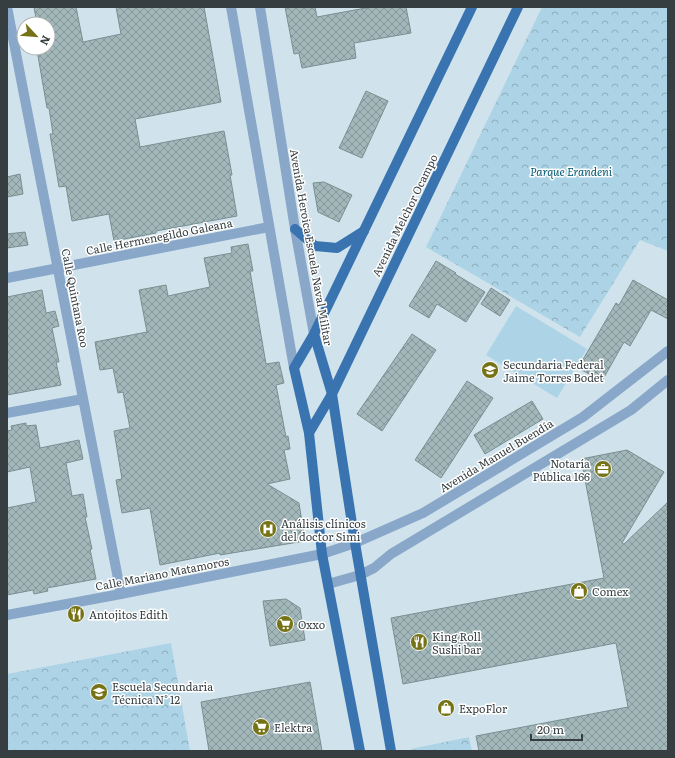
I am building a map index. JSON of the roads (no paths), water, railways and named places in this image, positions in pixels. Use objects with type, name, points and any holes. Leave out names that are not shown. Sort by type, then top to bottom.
[{"type":"main road","points":[[360,751],[322,554],[310,433],[294,368],[314,334],[472,7]]},
{"type":"main road","name":"Avenida Melchor Ocampo","points":[[310,433],[332,394],[518,7]]},
{"type":"main road","points":[[295,230],[314,246],[336,248],[364,231]]},
{"type":"main road","name":"Avenida Heroica Escuela Naval Militar","points":[[314,334],[332,394],[360,574],[391,751]]},
{"type":"street","name":"Calle Quintana Roo","points":[[7,7],[121,594]]},
{"type":"street","points":[[231,7],[294,368]]},
{"type":"street","name":"Avenida Heroica Escuela Naval Militar","points":[[260,7],[295,230],[314,334]]},
{"type":"street","name":"Calle Hermenegildo Galeana","points":[[7,278],[269,228]]},
{"type":"street","name":"Avenida Manuel Buendía","points":[[322,554],[355,543],[424,512],[583,416],[668,351]]},
{"type":"street","points":[[328,584],[374,568],[391,554],[631,410],[668,380]]},
{"type":"street","points":[[7,413],[83,399]]},
{"type":"street","name":"Calle Mariano Matamoros","points":[[7,615],[322,554]]},
{"type":"place","name":"Secundaria Federal Jaime Torres Bodet","points":[[490,370]]},
{"type":"place","name":"Notaría Pública 166","points":[[603,469]]},
{"type":"place","name":"Análisis clínicos del doctor Simi","points":[[268,529]]},
{"type":"place","name":"Comex","points":[[579,591]]},
{"type":"place","name":"Antojitos Edith","points":[[76,614]]},
{"type":"place","name":"Oxxo","points":[[285,624]]},
{"type":"place","name":"King Roll Sushi bar","points":[[419,642]]},
{"type":"place","name":"Escuela Secundaria Técnica N° 12","points":[[99,692]]},
{"type":"place","name":"ExpoFlor","points":[[446,708]]},
{"type":"place","name":"Elektra","points":[[261,727]]},
{"type":"park label","name":"Parque Erandeni","points":[[571,171]]}]
